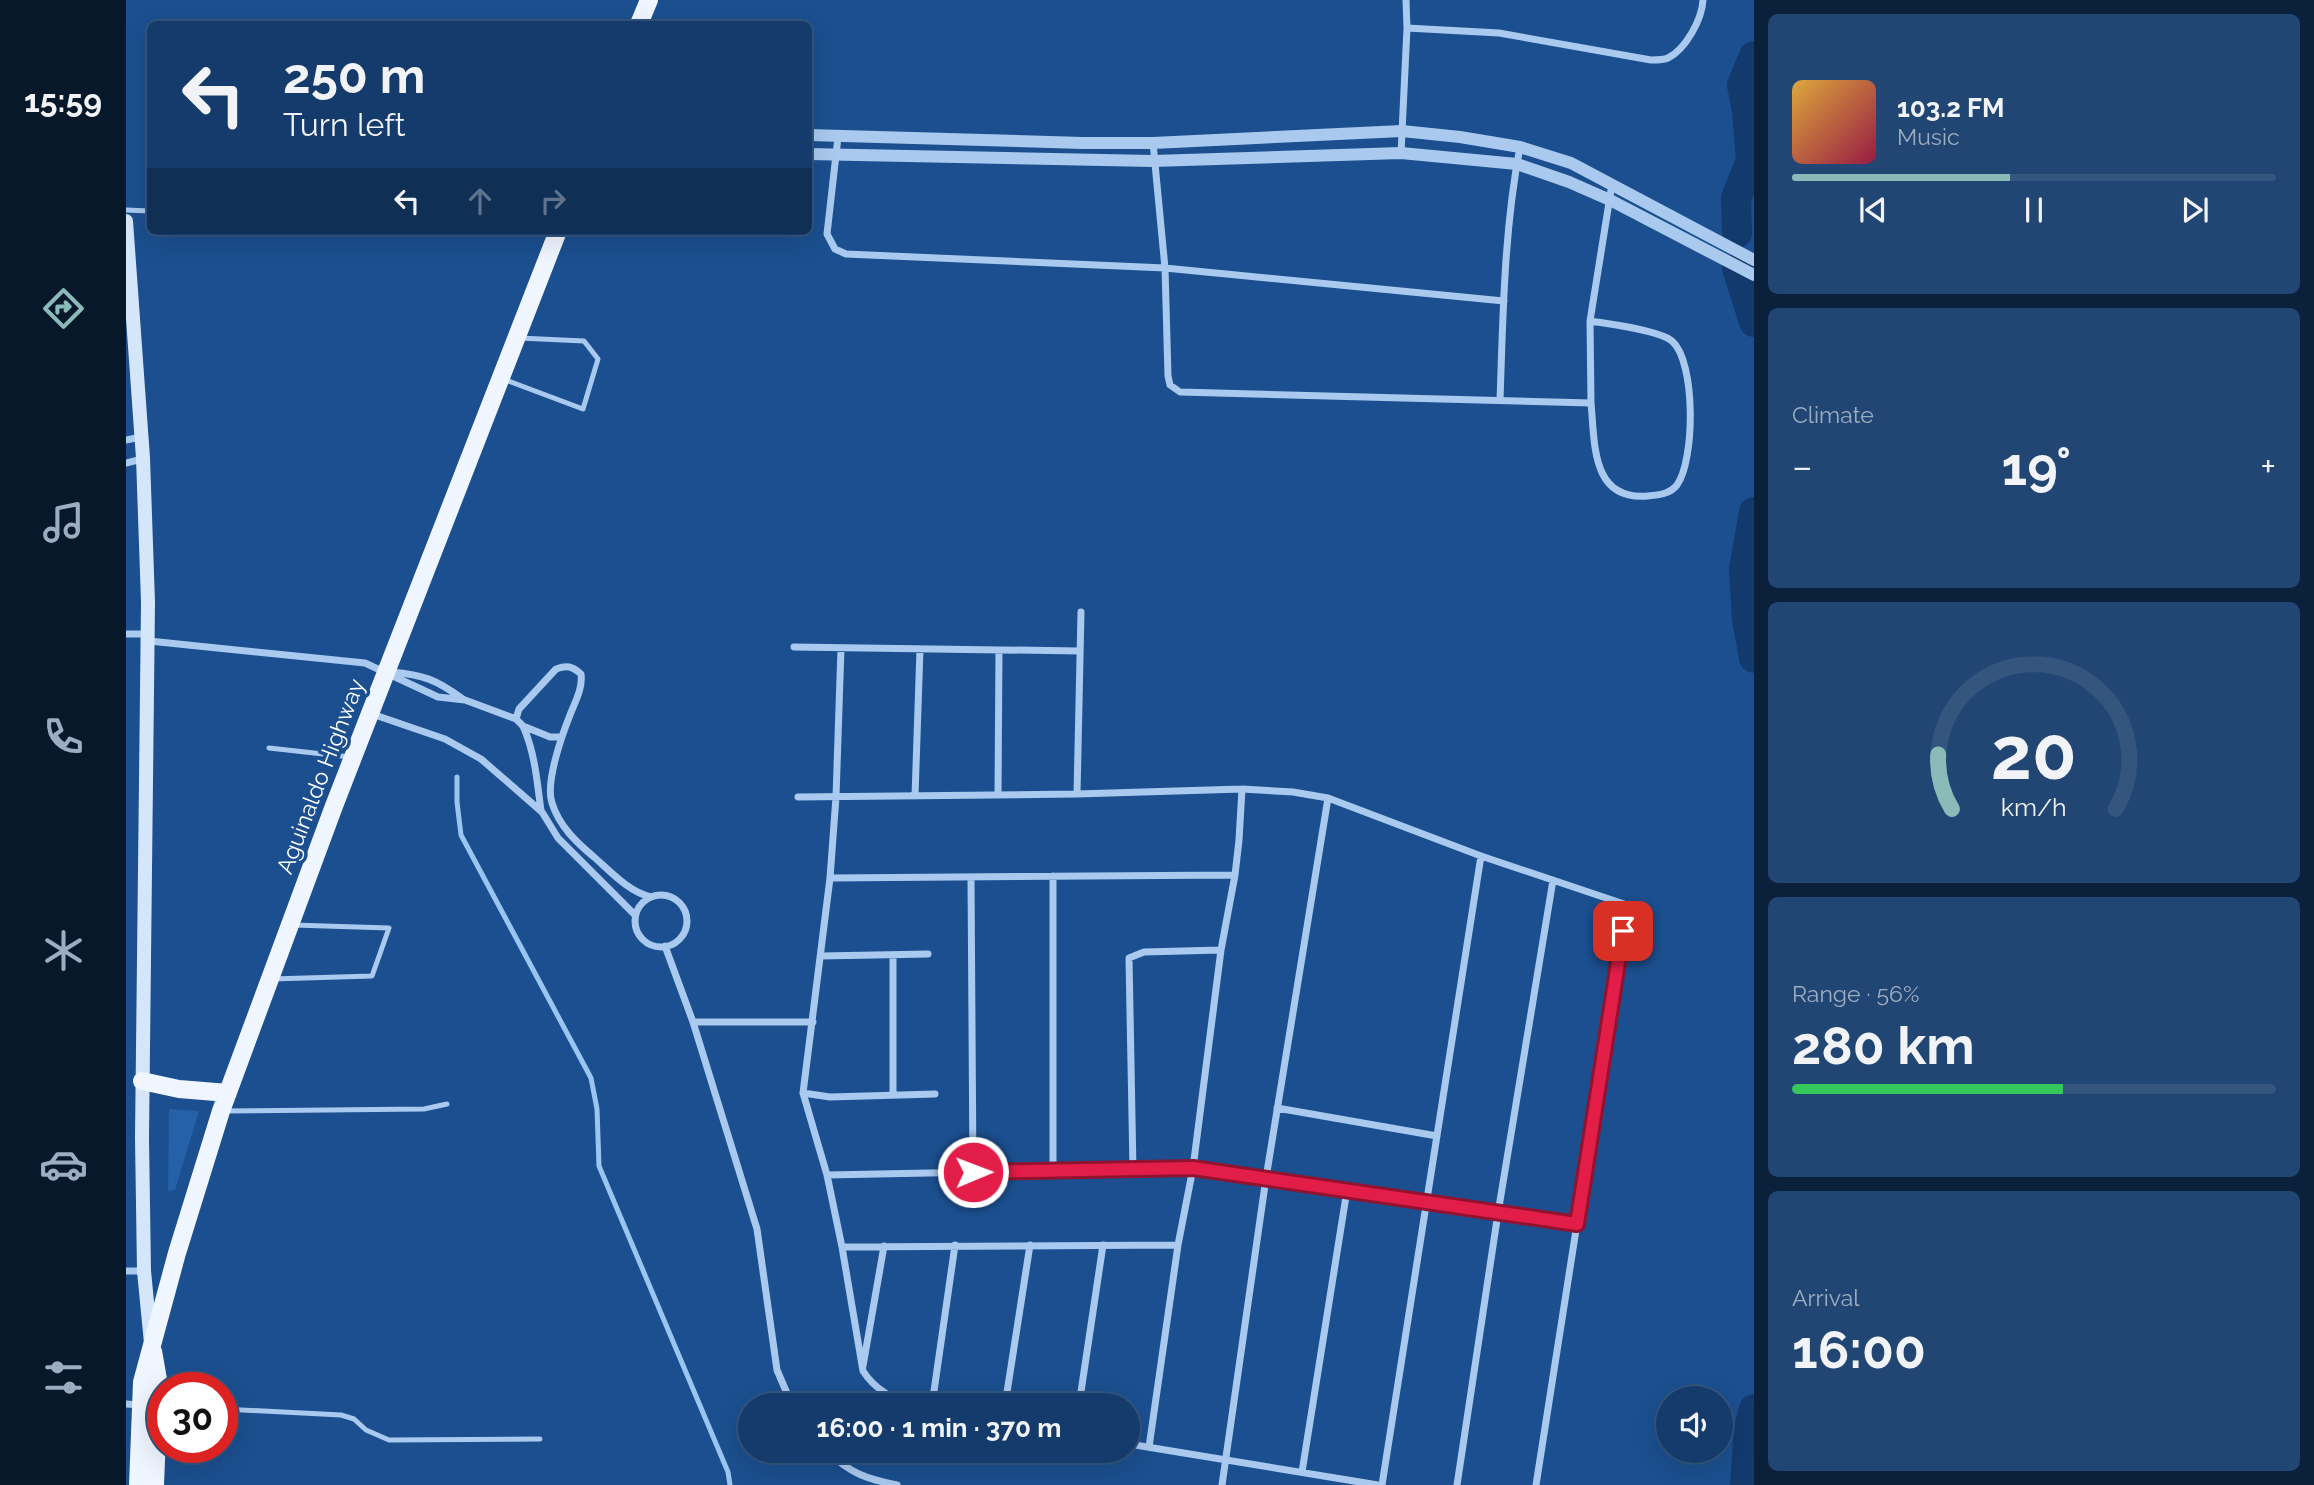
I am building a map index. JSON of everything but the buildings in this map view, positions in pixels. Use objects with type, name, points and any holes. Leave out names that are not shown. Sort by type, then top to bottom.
[{"type":"main road","points":[[640,21],[649,0]]},
{"type":"main road","points":[[126,220],[144,458],[149,637],[142,1081],[145,1298],[152,1348]]},
{"type":"main road","name":"Aguinaldo Highway","points":[[157,1372],[152,1348],[177,1253],[221,1111],[353,757],[556,235]]},
{"type":"main road","points":[[142,1081],[179,1090],[228,1093]]},
{"type":"main road","name":"Aguinaldo Highway","points":[[138,1485],[133,1429],[147,1405]]},
{"type":"main road","name":"Aguinaldo Highway","points":[[153,1463],[155,1485]]},
{"type":"street","points":[[1401,153],[1406,0]]},
{"type":"street","points":[[1407,28],[1499,33],[1651,60],[1667,58],[1688,38],[1702,11],[1703,0]]},
{"type":"street","points":[[812,135],[1153,143],[1402,131],[1460,137],[1520,147],[1571,163],[1678,221],[1753,268]]},
{"type":"street","points":[[838,137],[827,234],[835,249],[846,254],[1165,268],[1504,302]]},
{"type":"street","points":[[1153,143],[1165,268],[1168,376],[1170,385],[1180,392],[1591,403]]},
{"type":"street","points":[[1500,400],[1513,185],[1520,147]]},
{"type":"street","points":[[812,154],[1153,161],[1401,153],[1517,164],[1569,182],[1753,268]]},
{"type":"street","points":[[1590,321],[1670,339],[1681,350],[1690,388],[1690,428],[1684,468],[1677,485],[1663,495],[1642,497],[1615,491],[1600,474],[1591,403],[1590,321],[1612,184]]},
{"type":"street","points":[[126,440],[142,437]]},
{"type":"street","points":[[126,463],[144,458]]},
{"type":"street","points":[[1077,794],[1081,612]]},
{"type":"street","points":[[126,634],[365,663],[438,697],[464,700],[516,719],[523,726],[530,742],[541,811]]},
{"type":"street","points":[[794,648],[1080,651]]},
{"type":"street","points":[[841,648],[830,878],[803,1093],[827,1175],[863,1371],[871,1384],[887,1393]]},
{"type":"street","points":[[915,796],[920,649]]},
{"type":"street","points":[[998,795],[999,650]]},
{"type":"street","points":[[516,719],[519,709],[556,669],[573,667],[580,674],[582,680],[561,737],[553,769],[551,802],[567,832],[630,887],[651,897],[667,895],[674,898],[685,910],[687,925],[684,933],[679,939],[665,946],[651,945],[636,929],[635,915],[641,904],[651,897]]},
{"type":"street","points":[[386,672],[420,675],[441,684],[464,700]]},
{"type":"street","points":[[370,713],[445,739],[481,759],[541,811],[558,838],[635,915]]},
{"type":"street","points":[[523,726],[551,737],[561,737]]},
{"type":"street","points":[[798,797],[1242,789],[1293,792],[1328,798],[1480,856],[1627,905],[1536,1485]]},
{"type":"street","points":[[1150,1447],[1178,1245],[1193,1168],[1221,950],[1235,875],[1242,789]]},
{"type":"street","points":[[1222,1485],[1266,1178],[1328,798]]},
{"type":"street","points":[[1140,1446],[1380,1485],[1480,856]]},
{"type":"street","points":[[830,878],[1235,875]]},
{"type":"street","points":[[1053,876],[1053,1171]]},
{"type":"street","points":[[971,877],[973,1172]]},
{"type":"street","points":[[1457,1485],[1498,1213],[1553,880]]},
{"type":"street","points":[[665,946],[694,1023],[757,1229],[777,1370],[787,1393]]},
{"type":"street","points":[[1133,1170],[1129,958],[1144,952],[1221,950]]},
{"type":"street","points":[[821,956],[928,954]]},
{"type":"street","points":[[892,1094],[893,955]]},
{"type":"street","points":[[694,1023],[813,1022]]},
{"type":"street","points":[[803,1093],[830,1097],[935,1094]]},
{"type":"street","points":[[1277,1108],[1437,1136]]},
{"type":"street","points":[[827,1175],[1193,1168],[1577,1224]]},
{"type":"street","points":[[1302,1472],[1347,1190]]},
{"type":"street","points":[[934,1393],[955,1245]]},
{"type":"street","points":[[1007,1393],[1031,1245]]},
{"type":"street","points":[[1081,1393],[1103,1245]]},
{"type":"street","points":[[842,1247],[1178,1245]]},
{"type":"street","points":[[863,1371],[884,1246]]},
{"type":"street","points":[[126,1271],[144,1271]]},
{"type":"street","points":[[840,1463],[858,1475],[897,1485]]},
{"type":"lane","points":[[126,210],[147,211]]},
{"type":"lane","points":[[501,378],[583,408],[598,359],[584,341],[516,337]]},
{"type":"lane","points":[[269,748],[353,757]]},
{"type":"lane","points":[[269,979],[372,976],[389,928],[289,925]]},
{"type":"lane","points":[[221,1111],[424,1109],[447,1104]]},
{"type":"lane","points":[[238,1410],[341,1415],[354,1419],[366,1430],[389,1440],[540,1439]]},
{"type":"shaded area","points":[[169,1109],[199,1111],[175,1190],[168,1191]]},
{"type":"waterway","points":[[1737,233],[1736,198],[1751,161],[1742,85],[1754,56]]},
{"type":"waterway","points":[[1737,268],[1754,322]]},
{"type":"waterway","points":[[1754,512],[1744,569],[1747,619],[1754,658]]},
{"type":"waterway","points":[[457,777],[461,835],[591,1078],[597,1109],[599,1166],[728,1472],[730,1485]]},
{"type":"waterway","points":[[1745,1485],[1749,1427],[1754,1409]]},
{"type":"route","points":[[973,1172],[1193,1168],[1577,1224],[1623,931]]}]
